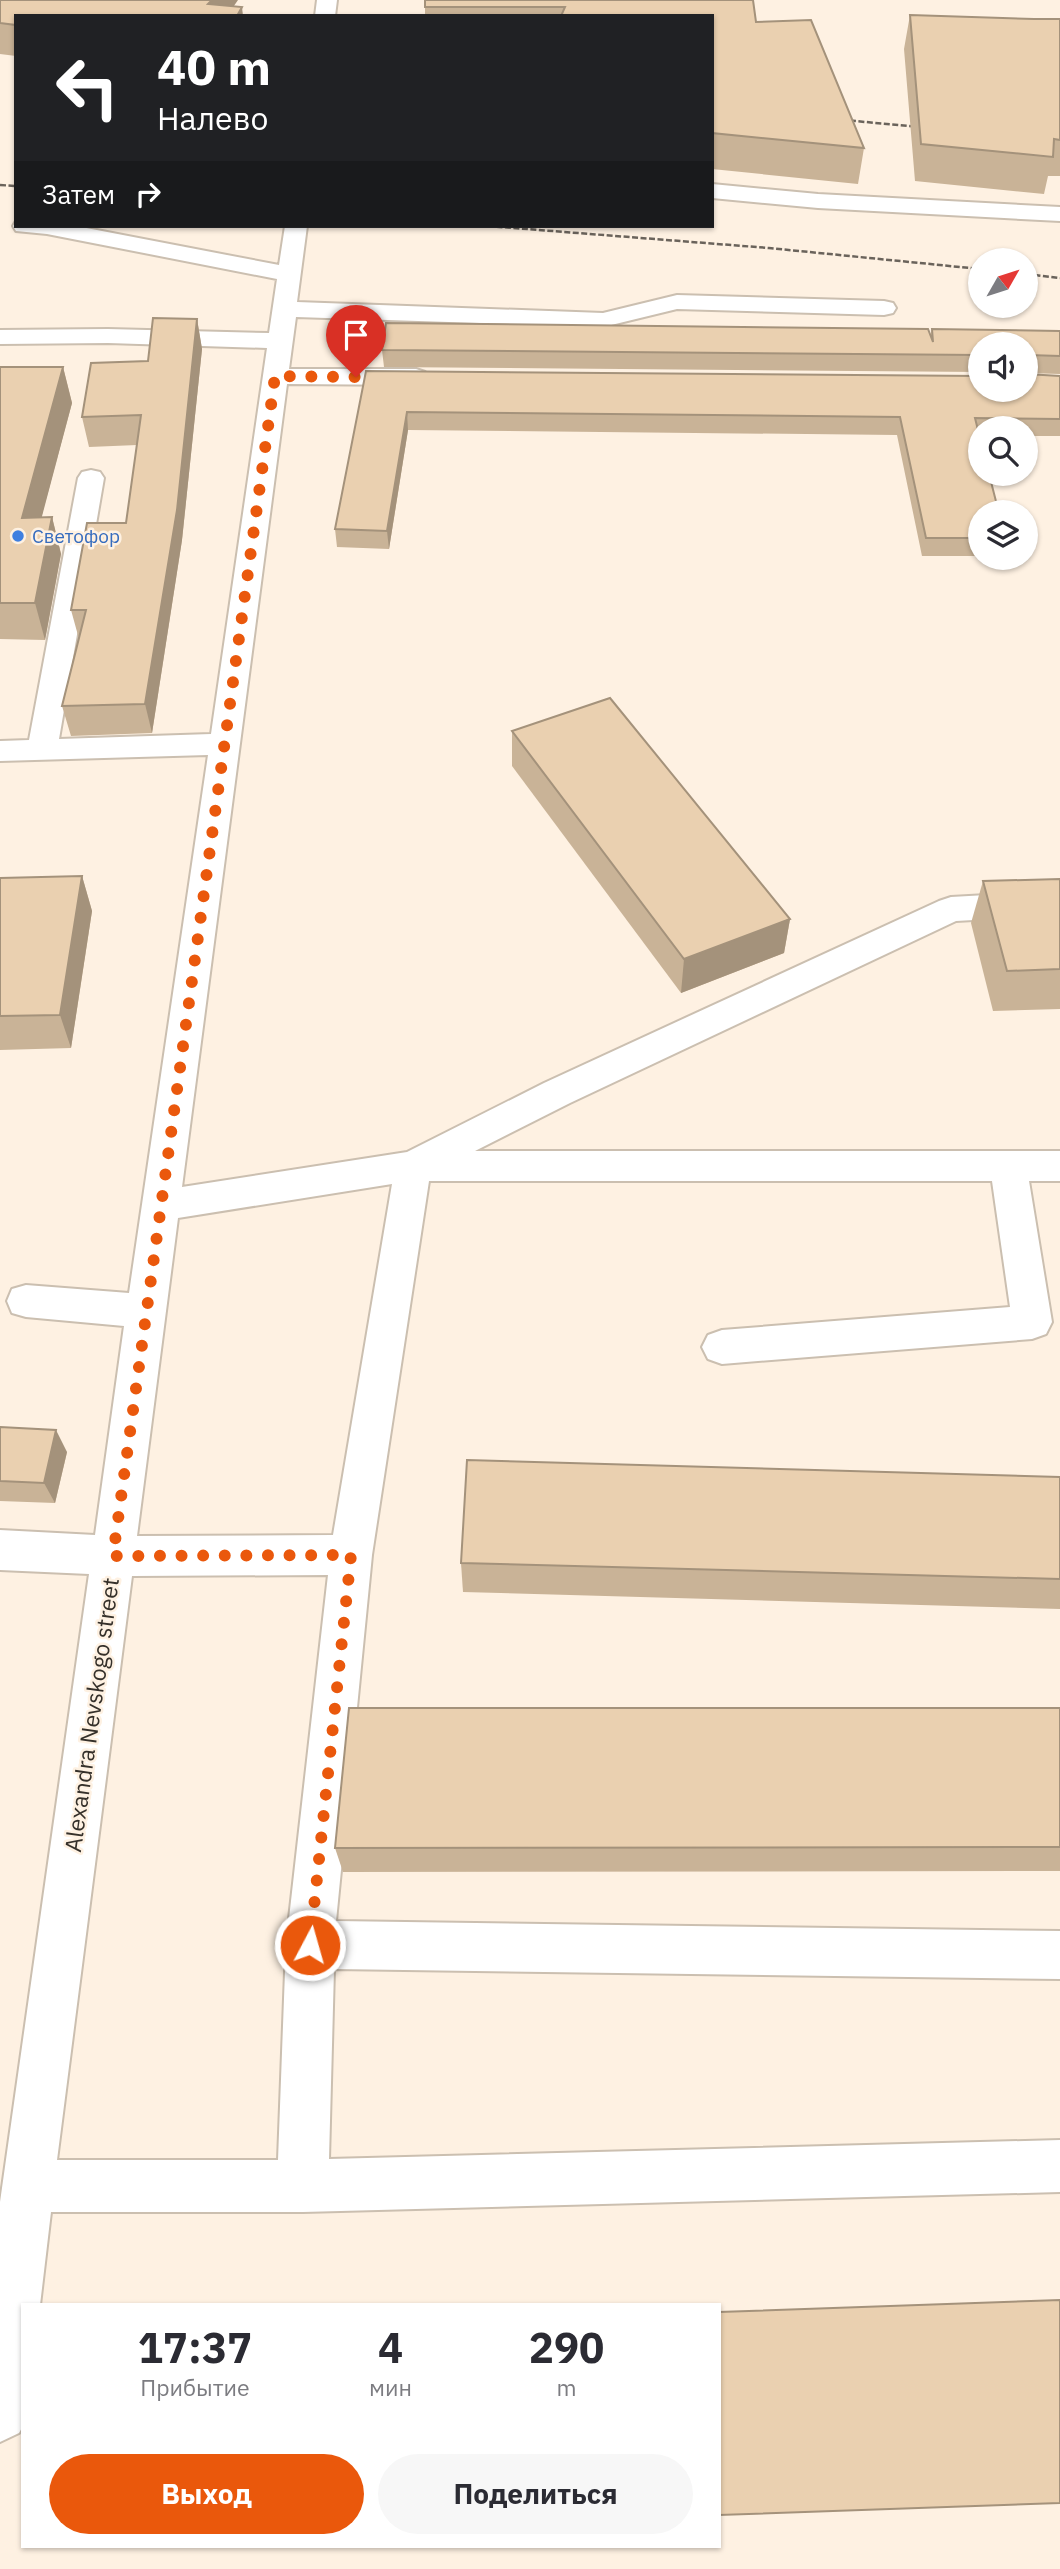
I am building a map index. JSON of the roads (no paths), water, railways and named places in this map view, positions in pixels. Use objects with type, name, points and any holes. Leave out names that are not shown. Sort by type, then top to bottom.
[{"type":"street","points":[[714,191],[818,201],[1060,214]]},
{"type":"street","points":[[49,228],[282,325],[441,377]]},
{"type":"street","name":"Alexandra Nevskogo street","points":[[0,2414],[28,2186],[160,1206],[296,228]]},
{"type":"street","points":[[0,337],[108,336],[282,325],[603,320],[677,302],[884,307]]},
{"type":"street","points":[[42,750],[91,478]]},
{"type":"street","points":[[0,751],[224,744]]},
{"type":"street","points":[[413,1166],[557,1093],[951,909],[1060,903]]},
{"type":"street","points":[[303,2186],[310,1945],[351,1555],[413,1166]]},
{"type":"street","points":[[160,1206],[413,1166],[1060,1166]]},
{"type":"street","points":[[722,1348],[1032,1322],[1008,1166]]},
{"type":"street","points":[[26,1301],[146,1311]]},
{"type":"street","points":[[0,1550],[113,1556],[351,1555]]},
{"type":"street","points":[[310,1945],[1060,1955]]},
{"type":"street","points":[[28,2186],[303,2186],[1060,2166]]},
{"type":"railway","points":[[833,119],[931,128]]},
{"type":"railway","points":[[0,185],[14,186]]},
{"type":"railway","points":[[514,228],[769,248],[968,268]]},
{"type":"railway","points":[[1038,275],[1060,278]]},
{"type":"place","name":"Светофор","points":[[18,536]]}]
